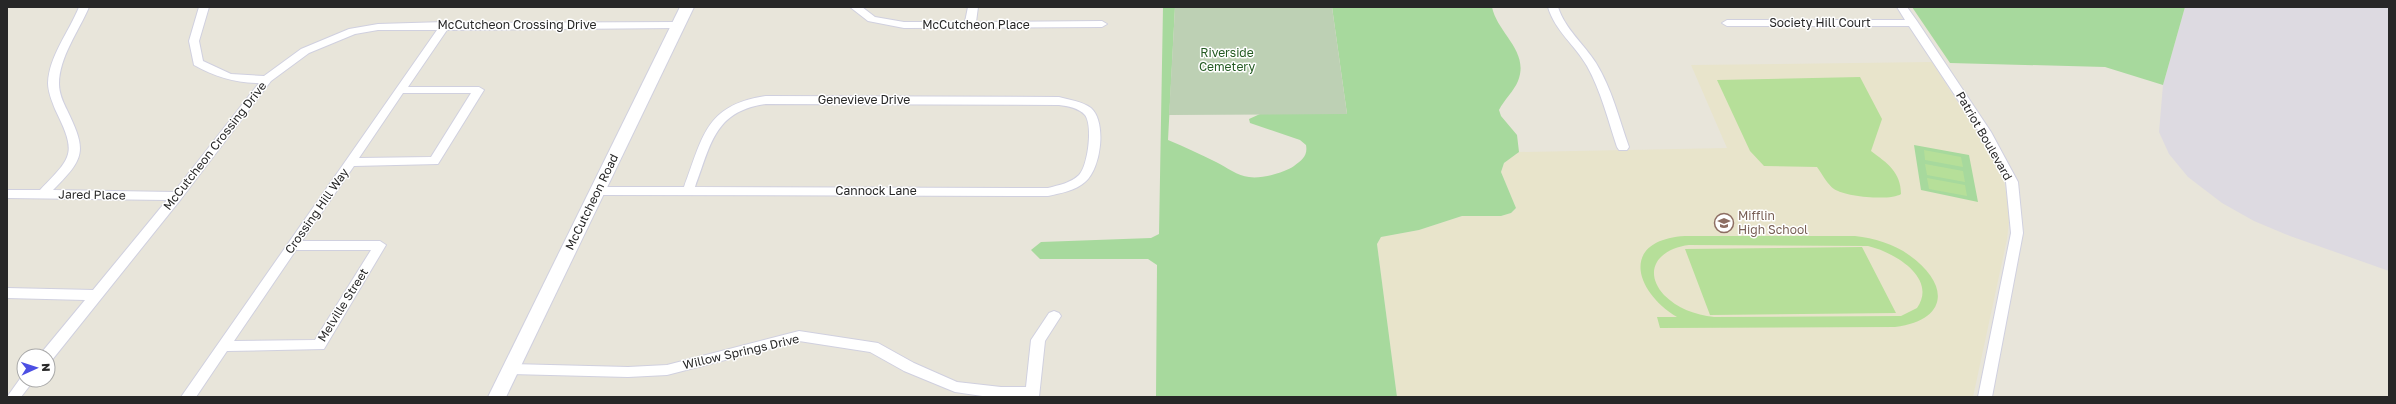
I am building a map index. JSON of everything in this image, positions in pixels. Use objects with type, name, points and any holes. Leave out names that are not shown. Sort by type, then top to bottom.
[{"type":"main road","name":"McCutcheon Road","points":[[497,397],[687,7]]},
{"type":"street","points":[[44,194],[65,171],[75,154],[75,140],[53,93],[53,88],[54,75],[84,7]]},
{"type":"street","points":[[204,7],[194,41],[198,63],[218,75],[250,80],[268,79]]},
{"type":"street","name":"McCutcheon Place","points":[[855,7],[872,19],[904,25],[1102,24]]},
{"type":"street","points":[[970,25],[973,7]]},
{"type":"street","points":[[1553,7],[1554,15],[1576,42],[1595,71],[1622,147]]},
{"type":"street","name":"Patriot Boulevard","points":[[1902,7],[1985,132],[2012,182],[2017,233],[1985,397]]},
{"type":"street","name":"Society Hill Court","points":[[1727,24],[1913,23]]},
{"type":"street","name":"Crossing Hill Way","points":[[188,397],[402,90],[445,25]]},
{"type":"street","name":"McCutcheon Crossing Drive","points":[[53,348],[177,196],[268,79],[305,51],[353,31],[378,26],[678,25]]},
{"type":"street","points":[[352,162],[434,162],[479,90],[402,90]]},
{"type":"street","name":"Genevieve Drive","points":[[688,191],[714,127],[726,113],[745,104],[766,100],[1059,101],[1077,105],[1090,113]]},
{"type":"street","name":"Cannock Lane","points":[[597,191],[1048,192],[1073,184],[1083,178],[1091,165],[1095,125],[1090,113]]},
{"type":"street","name":"Jared Place","points":[[7,194],[177,196]]},
{"type":"street","name":"Melville Street","points":[[223,346],[319,345],[380,245],[293,246]]},
{"type":"street","points":[[7,293],[96,295]]},
{"type":"street","points":[[1032,395],[1038,340],[1054,316]]},
{"type":"street","name":"Willow Springs Drive","points":[[511,369],[628,372],[667,370],[799,336],[873,347],[955,388],[1032,395]]},
{"type":"street","points":[[13,397],[20,388]]},
{"type":"shaded area","points":[[2185,7],[2389,7],[2389,271],[2290,236],[2254,221],[2222,203],[2188,177],[2169,154],[2159,132],[2163,85]]},
{"type":"shaded area","name":"Mifflin High School","points":[[1932,62],[1992,156],[2004,182],[2010,214],[2007,239],[1973,397],[1397,397],[1377,244],[1381,237],[1419,230],[1462,216],[1501,216],[1511,213],[1516,208],[1501,172],[1504,163],[1519,152],[1727,148],[1691,65]]},
{"type":"green space","points":[[1163,7],[1175,7],[1168,140],[1204,156],[1236,173],[1245,176],[1260,177],[1290,169],[1304,157],[1306,145],[1300,140],[1250,123],[1249,119],[1260,114],[1347,114],[1332,7],[1492,7],[1495,16],[1520,60],[1521,70],[1518,81],[1499,110],[1501,116],[1517,135],[1519,152],[1504,163],[1501,172],[1516,208],[1511,213],[1501,216],[1462,216],[1419,230],[1381,237],[1377,244],[1397,397],[1156,397],[1157,265],[1148,259],[1040,259],[1031,250],[1041,242],[1151,238],[1159,234]]},
{"type":"green space","name":"Riverside Cemetery","points":[[1175,7],[1332,7],[1347,114],[1169,115]]},
{"type":"green space","points":[[1912,7],[2185,7],[2163,85],[2105,67],[1950,63]]},
{"type":"green space","points":[[1860,77],[1882,119],[1871,151],[1888,164],[1896,174],[1899,180],[1901,194],[1896,196],[1879,198],[1858,196],[1840,192],[1830,185],[1817,167],[1764,166],[1750,151],[1717,80]]},
{"type":"green space","points":[[1914,145],[1969,155],[1978,202],[1921,190]]},
{"type":"green space","points":[[1924,150],[1961,157],[1963,167],[1925,160]]},
{"type":"green space","points":[[1925,164],[1963,171],[1965,182],[1927,175]]},
{"type":"green space","points":[[1927,178],[1965,185],[1967,196],[1929,189]]},
{"type":"green space","points":[[1685,236],[1855,236],[1869,238],[1884,242],[1897,248],[1909,255],[1922,266],[1932,278],[1937,289],[1938,299],[1934,309],[1926,317],[1913,323],[1895,327],[1660,328],[1657,317],[1677,317],[1662,306],[1651,294],[1643,281],[1640,268],[1643,257],[1650,247],[1664,240]],"holes":[[[1689,245],[1868,246],[1890,254],[1900,260],[1918,277],[1922,286],[1922,297],[1917,308],[1901,316],[1714,317],[1693,313],[1675,304],[1664,295],[1657,286],[1654,277],[1654,269],[1657,261],[1663,255],[1670,250]]]},
{"type":"green space","points":[[1862,247],[1896,313],[1710,315],[1685,249]]},
{"type":"place","name":"Mifflin High School","points":[[1724,223]]}]
